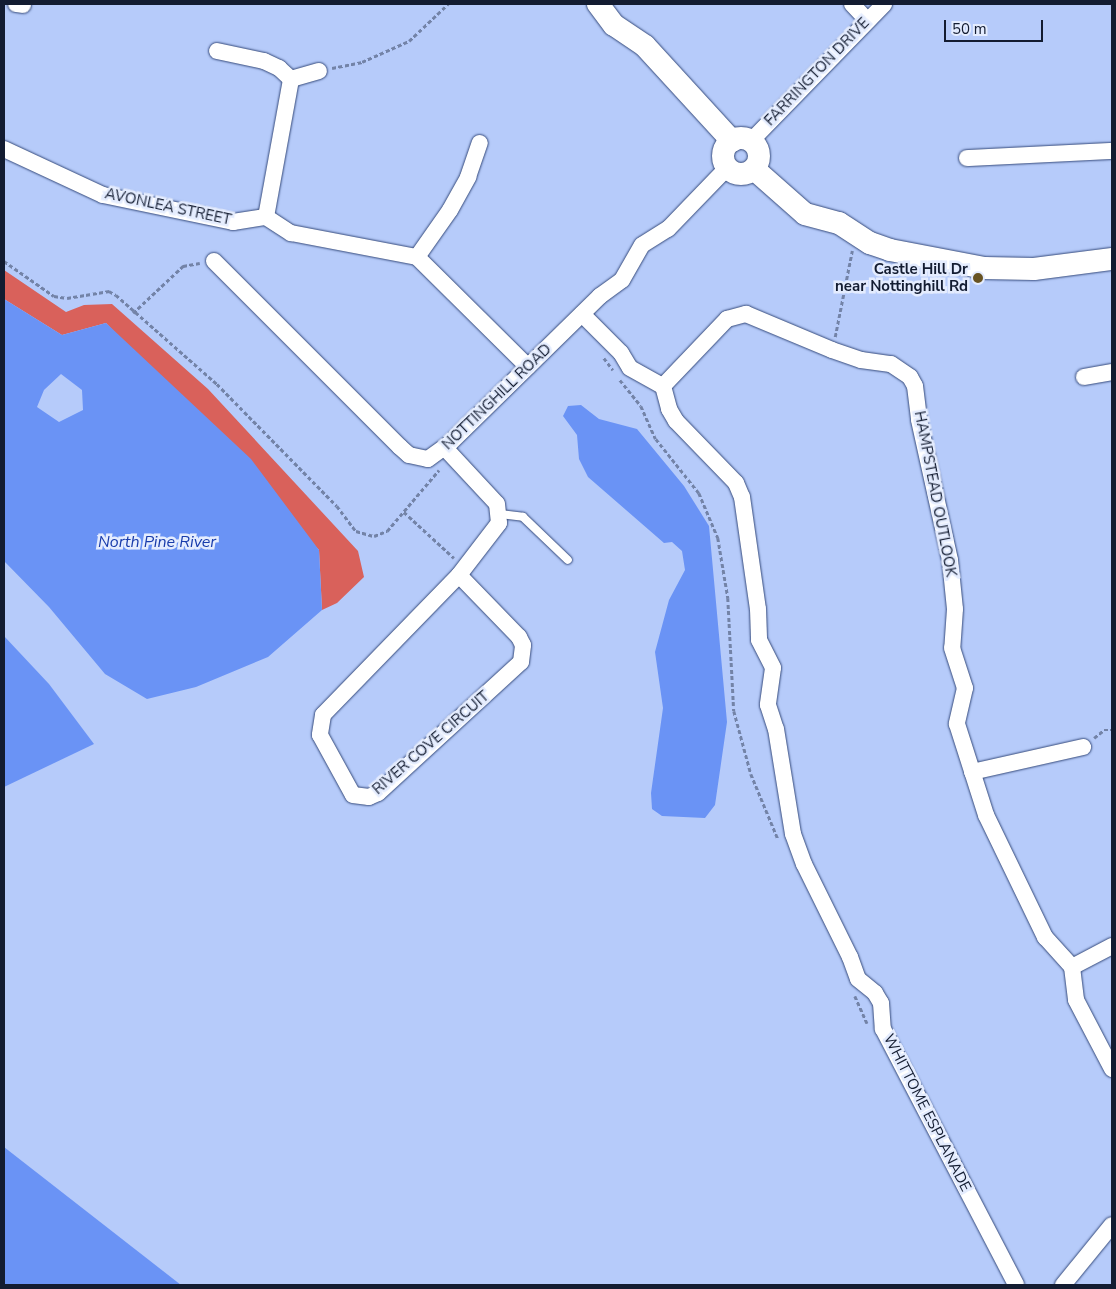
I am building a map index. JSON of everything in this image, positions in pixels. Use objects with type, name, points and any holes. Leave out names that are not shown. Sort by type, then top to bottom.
[{"type":"street","points":[[598,4],[614,25],[645,46],[741,141],[759,154],[754,169]]},
{"type":"street","points":[[852,4],[866,19]]},
{"type":"street","name":"FARRINGTON DRIVE","points":[[741,141],[866,19],[884,4]]},
{"type":"street","points":[[217,51],[264,61],[279,68],[291,79]]},
{"type":"street","points":[[291,79],[319,71]]},
{"type":"street","points":[[291,79],[266,217],[291,233],[404,252],[417,257],[528,367]]},
{"type":"street","points":[[741,141],[723,156],[727,168],[737,174],[754,169]]},
{"type":"street","points":[[417,257],[455,202],[480,143]]},
{"type":"street","name":"AVONLEA STREET","points":[[4,149],[103,195],[234,222],[266,217]]},
{"type":"street","points":[[967,158],[1112,151]]},
{"type":"street","name":"NOTTINGHILL ROAD","points":[[214,261],[409,456],[428,459],[449,452],[528,367],[582,314],[622,280],[642,245],[668,229],[727,168]]},
{"type":"street","points":[[754,169],[805,214],[839,223],[855,234],[890,250],[984,268],[1043,268],[1112,259]]},
{"type":"street","points":[[582,314],[621,353],[630,368],[663,386]]},
{"type":"street","name":"HAMPSTEAD OUTLOOK","points":[[663,386],[727,319],[736,315],[755,316],[832,350],[891,364],[902,369],[915,386],[919,420],[950,560],[955,609],[952,648],[965,688],[958,724],[986,815],[1044,937],[1072,967]]},
{"type":"street","points":[[1084,377],[1112,372]]},
{"type":"street","name":"WHITTOME ESPLANADE","points":[[663,386],[669,409],[676,421],[736,483],[742,497],[757,600],[759,640],[773,668],[768,705],[776,729],[788,815],[804,864],[850,956],[858,979],[875,993],[881,1003],[883,1029],[1014,1284]]},
{"type":"street","points":[[449,452],[497,504],[500,514]]},
{"type":"street","name":"RIVER COVE CIRCUIT","points":[[453,570],[519,637],[522,645],[521,662],[378,793],[369,797],[353,795],[320,735],[323,715],[461,559],[499,523],[500,514]]},
{"type":"street","points":[[972,772],[1083,747]]},
{"type":"street","points":[[1112,946],[1072,967],[1076,1000],[1112,1069]]},
{"type":"street","points":[[1063,1285],[1112,1225]]},
{"type":"lane","points":[[500,514],[523,517],[568,560]]},
{"type":"path","points":[[319,71],[362,62],[409,41],[448,4]]},
{"type":"path","points":[[832,350],[855,234]]},
{"type":"path","points":[[4,261],[54,296],[67,298],[109,290],[217,384],[337,506],[356,531],[374,536],[387,531],[404,512],[449,452]]},
{"type":"path","points":[[133,312],[183,266],[214,261]]},
{"type":"path","points":[[599,352],[614,372]]},
{"type":"path","points":[[619,378],[641,406],[656,439],[699,493],[718,538],[728,598],[734,711],[750,774],[780,842]]},
{"type":"path","points":[[404,512],[461,559],[453,570]]},
{"type":"path","points":[[1083,747],[1104,730],[1112,730]]},
{"type":"path","points":[[854,994],[870,1029]]},
{"type":"shaded area","points":[[4,270],[66,312],[84,305],[112,304],[208,389],[358,551],[364,577],[337,603],[322,610],[319,550],[106,323],[62,335],[4,299]]},
{"type":"water","name":"North Pine River","points":[[4,299],[62,335],[106,323],[251,459],[319,550],[322,610],[268,657],[196,687],[147,699],[105,674],[49,607],[4,561]],"holes":[[[61,374],[82,390],[83,410],[59,422],[37,407],[44,390]]]},
{"type":"water","points":[[581,405],[599,419],[637,429],[684,486],[709,526],[727,722],[715,805],[705,818],[662,816],[652,809],[651,793],[663,708],[655,652],[669,600],[685,570],[682,551],[672,542],[664,543],[588,477],[579,459],[577,435],[563,416],[568,406]]},
{"type":"water","points":[[4,636],[49,684],[94,744],[4,787]]},
{"type":"water","points":[[4,1147],[181,1285],[4,1285]]},
{"type":"place","name":"Castle Hill Dr near Nottinghill Rd","points":[[978,278]]}]
